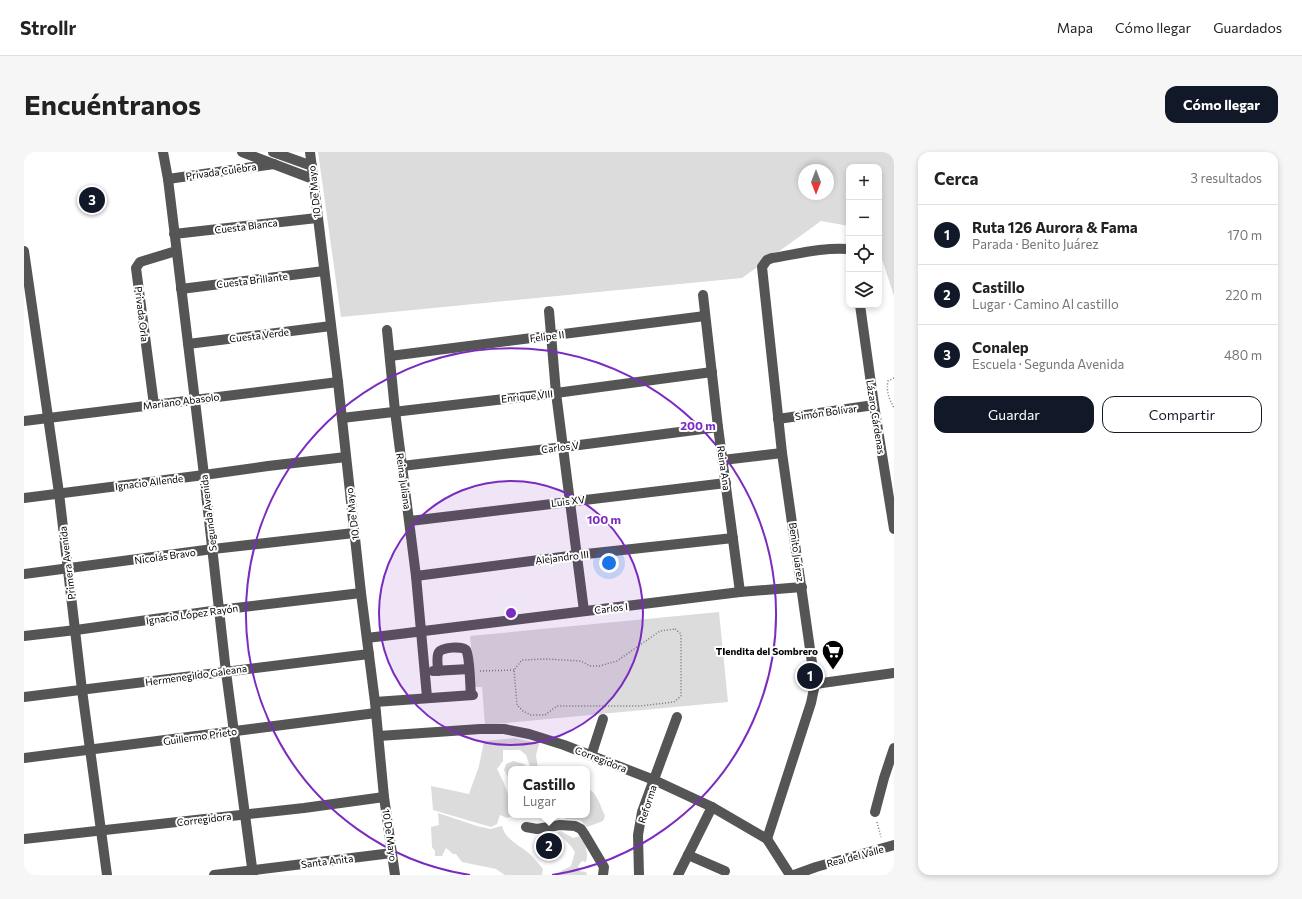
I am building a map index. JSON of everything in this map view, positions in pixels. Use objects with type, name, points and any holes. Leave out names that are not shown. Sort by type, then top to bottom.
[{"type":"street","name":"Segunda Avenida","points":[[163,152],[168,179],[213,549],[226,672],[253,873]]},
{"type":"street","points":[[242,152],[313,178]]},
{"type":"street","points":[[273,152],[312,166]]},
{"type":"street","name":"10 De Mayo","points":[[310,152],[379,736],[384,797],[395,875]]},
{"type":"street","name":"Privada Culebra","points":[[168,179],[274,164]]},
{"type":"street","name":"Cuesta Blanca","points":[[174,234],[317,218]]},
{"type":"street","name":"Benito Juárez","points":[[767,839],[811,703],[814,684],[802,586],[782,453],[762,267],[767,260],[811,251],[846,249]]},
{"type":"street","name":"Primera Avenida","points":[[24,251],[59,493],[82,690],[107,875]]},
{"type":"street","name":"Privada Orla","points":[[154,405],[136,268],[140,262],[176,251]]},
{"type":"street","name":"Cuesta Brillante","points":[[181,289],[324,271]]},
{"type":"street","name":"Reina Ana","points":[[703,296],[718,427],[740,592]]},
{"type":"street","name":"Lázaro Cárdenas","points":[[860,308],[874,406],[894,529]]},
{"type":"street","points":[[549,311],[556,393],[584,611]]},
{"type":"street","name":"Felipe II","points":[[390,356],[705,316]]},
{"type":"street","name":"Cuesta Verde","points":[[188,344],[331,326]]},
{"type":"street","name":"Reina Juliana","points":[[387,330],[395,411],[416,576],[427,697]]},
{"type":"street","name":"Enrique VIII","points":[[342,418],[556,393],[712,372]]},
{"type":"street","name":"Mariano Abasolo","points":[[24,421],[338,382]]},
{"type":"street","name":"Simón Bolívar","points":[[778,419],[874,406]]},
{"type":"street","name":"Carlos V","points":[[402,466],[718,427]]},
{"type":"street","points":[[723,460],[782,453]]},
{"type":"street","name":"Ignacio Allende","points":[[24,498],[346,457]]},
{"type":"street","name":"Luis XV","points":[[410,521],[726,483]]},
{"type":"street","name":"Nicolás Bravo","points":[[24,574],[213,549],[354,533]]},
{"type":"street","name":"Alejandro III","points":[[416,576],[577,555],[733,538]]},
{"type":"street","name":"Carlos I","points":[[367,638],[740,592],[802,586]]},
{"type":"street","name":"Ignacio López Rayón","points":[[24,636],[361,593]]},
{"type":"street","points":[[375,702],[427,697],[472,695],[466,650],[460,648],[445,648],[438,652],[438,671]]},
{"type":"street","name":"Hermenegildo Galeana","points":[[24,697],[369,654]]},
{"type":"street","points":[[425,672],[469,670]]},
{"type":"street","points":[[814,684],[894,673]]},
{"type":"street","name":"Guillermo Prieto","points":[[24,758],[376,713]]},
{"type":"street","name":"Reforma","points":[[639,875],[638,835],[642,812],[677,716]]},
{"type":"street","points":[[591,756],[603,719]]},
{"type":"street","name":"Corregidora","points":[[379,736],[480,729],[504,729],[529,734],[654,780],[712,807],[767,839],[790,875]]},
{"type":"street","points":[[875,812],[894,748]]},
{"type":"street","points":[[884,778],[894,776]]},
{"type":"street","name":"Corregidora","points":[[24,839],[304,808],[384,797]]},
{"type":"street","points":[[678,875],[712,807]]},
{"type":"street","points":[[526,827],[537,829],[568,825],[575,826],[580,829],[604,867],[605,872],[603,875]]},
{"type":"street","name":"Real del Valle","points":[[794,875],[816,867],[894,846]]},
{"type":"street","name":"Santa Anita","points":[[214,875],[253,873],[392,853]]},
{"type":"street","points":[[688,855],[725,871]]},
{"type":"path","points":[[894,378],[888,381],[886,389],[888,397],[894,408]]},
{"type":"path","points":[[675,629],[681,634],[681,696],[677,700],[669,703],[640,706],[557,706],[545,715],[531,715],[523,711],[517,705],[514,670],[522,660],[546,659],[581,661],[590,666],[599,666],[617,661],[660,630],[675,629]]},
{"type":"path","points":[[469,670],[514,670]]},
{"type":"path","points":[[875,812],[881,837]]},
{"type":"shaded area","points":[[318,152],[894,152],[894,296],[882,259],[882,164],[846,164],[846,225],[821,221],[742,278],[341,317]]},
{"type":"shaded area","points":[[719,612],[728,702],[485,725],[482,687],[475,687],[470,636]]},
{"type":"shaded area","points":[[515,738],[539,744],[536,755],[538,766],[530,766],[526,755],[520,750],[503,750],[503,761],[497,769],[503,780],[508,795],[508,818],[500,815],[497,824],[491,827],[433,810],[431,786],[469,794],[479,766],[484,741]]},
{"type":"shaded area","points":[[513,761],[524,764],[526,766],[508,766],[508,777],[504,770],[506,764]]},
{"type":"shaded area","points":[[590,790],[596,796],[605,816],[603,821],[587,827],[580,820],[565,818],[590,818]]},
{"type":"shaded area","points":[[438,813],[490,829],[502,826],[506,835],[531,855],[543,869],[542,875],[505,875],[496,869],[462,862],[456,854],[453,854],[446,848],[442,856],[435,856],[435,851],[432,847],[431,827],[439,825]]},
{"type":"shaded area","points":[[561,831],[573,838],[581,836],[586,849],[587,859],[586,862],[582,861],[578,866],[580,871],[586,872],[587,875],[559,875],[561,871],[571,866],[575,852],[557,832]]},
{"type":"place","name":"Conalep","points":[[92,200]]},
{"type":"place","name":"TIendita del Sombrero","points":[[833,670]]},
{"type":"place","name":"Ruta 126 Aurora & Fama","points":[[810,676]]},
{"type":"place","name":"Castillo","points":[[549,846]]}]
